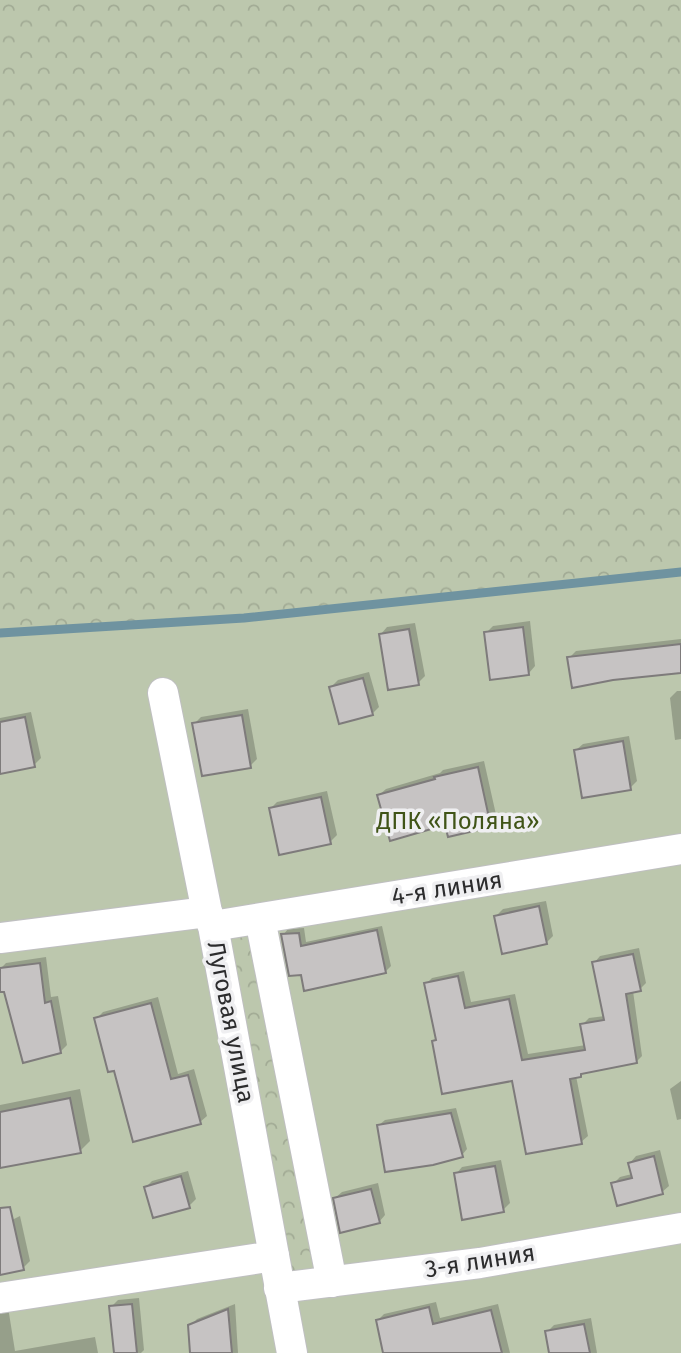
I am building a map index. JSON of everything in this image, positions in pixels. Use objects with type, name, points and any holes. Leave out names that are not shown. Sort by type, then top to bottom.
[{"type":"street","name":"Луговая улица","points":[[163,693],[210,919],[292,1353]]},
{"type":"street","name":"4-я линия","points":[[0,938],[210,919],[260,919],[681,849]]},
{"type":"street","points":[[260,919],[332,1282]]},
{"type":"street","name":"3-я линия","points":[[279,1288],[480,1263],[681,1228]]},
{"type":"street","points":[[0,1298],[274,1256]]},
{"type":"green space","points":[[0,0],[681,0],[681,572],[155,624],[0,632]]},
{"type":"green space","name":"ДПК «Поляна»","points":[[681,572],[681,1353],[0,1353],[0,632],[155,624]],"holes":[[[262,926],[327,1282],[284,1287],[214,933]]]},
{"type":"green space","points":[[262,926],[327,1282],[284,1287],[214,933]]},
{"type":"building","points":[[523,627],[529,675],[490,680],[484,632]]},
{"type":"building","points":[[409,629],[419,685],[388,690],[379,634]]},
{"type":"building","points":[[681,644],[681,673],[613,680],[572,688],[567,657]]},
{"type":"building","points":[[363,678],[373,715],[339,724],[329,687]]},
{"type":"building","points":[[242,715],[251,768],[202,776],[192,723]]},
{"type":"building","points":[[25,717],[35,767],[0,774],[0,722]]},
{"type":"building","points":[[623,741],[631,790],[582,798],[574,750]]},
{"type":"building","points":[[478,767],[491,827],[448,837],[445,825],[390,841],[377,795],[435,779],[434,777]]},
{"type":"building","points":[[321,797],[331,844],[279,855],[269,808]]},
{"type":"building","points":[[539,906],[547,944],[502,954],[494,916]]},
{"type":"building","points":[[377,930],[386,973],[304,991],[301,975],[289,976],[281,934],[299,933],[301,946]]},
{"type":"building","points":[[633,954],[641,991],[626,994],[637,1063],[581,1074],[581,1077],[570,1079],[582,1144],[526,1154],[512,1081],[442,1094],[432,1041],[436,1040],[424,983],[458,976],[465,1008],[509,999],[522,1060],[585,1050],[580,1024],[604,1020],[592,962]]},
{"type":"building","points":[[40,963],[45,1003],[51,1001],[61,1053],[23,1063],[4,992],[0,992],[0,968]]},
{"type":"building","points":[[151,1003],[171,1079],[188,1075],[201,1124],[133,1142],[114,1071],[108,1072],[94,1018]]},
{"type":"building","points":[[70,1098],[81,1153],[0,1168],[0,1112]]},
{"type":"building","points":[[451,1113],[463,1157],[433,1165],[385,1172],[377,1125]]},
{"type":"building","points":[[654,1156],[663,1194],[617,1206],[611,1183],[632,1178],[628,1163]]},
{"type":"building","points":[[495,1166],[504,1212],[462,1220],[454,1173]]},
{"type":"building","points":[[181,1176],[190,1208],[153,1218],[144,1187]]},
{"type":"building","points":[[371,1189],[380,1223],[340,1233],[333,1198]]},
{"type":"building","points":[[10,1207],[24,1270],[0,1275],[0,1208]]},
{"type":"building","points":[[132,1304],[137,1353],[114,1353],[109,1306]]},
{"type":"building","points":[[429,1307],[433,1324],[491,1310],[502,1353],[383,1353],[376,1320]]},
{"type":"building","points":[[228,1309],[232,1353],[190,1353],[188,1325]]},
{"type":"building","points":[[584,1324],[590,1353],[549,1353],[545,1331]]},
{"type":"waterway","points":[[0,633],[244,618],[681,572]]}]
